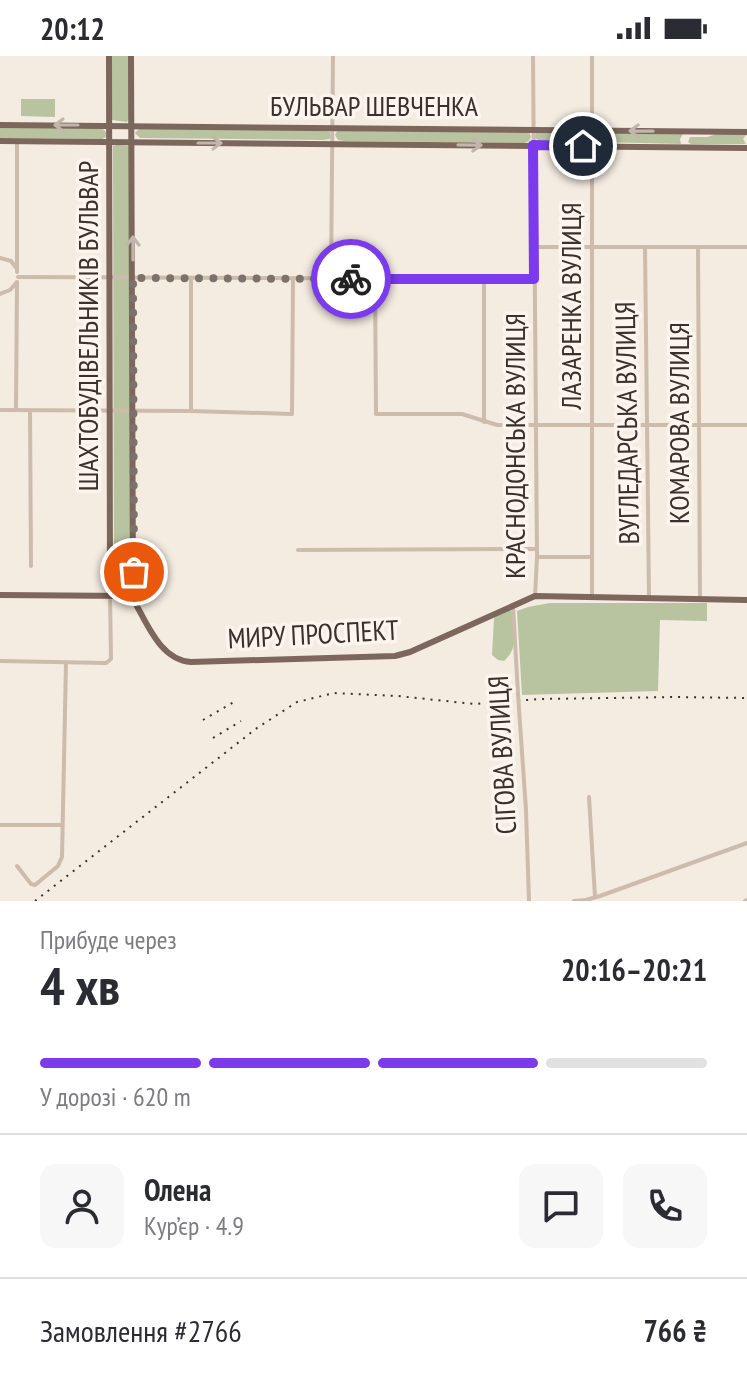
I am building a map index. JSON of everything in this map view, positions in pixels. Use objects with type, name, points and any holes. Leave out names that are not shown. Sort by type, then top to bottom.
[{"type":"main road","name":"ШАХТОБУДІВЕЛЬНИКІВ БУЛЬВАР","points":[[109,56],[110,595]]},
{"type":"main road","name":"ШАХТОБУДІВЕЛЬНИКІВ БУЛЬВАР","points":[[131,56],[133,599]]},
{"type":"main road","name":"БУЛЬВАР ШЕВЧЕНКА","points":[[0,125],[747,132]]},
{"type":"main road","points":[[690,148],[685,140],[688,134],[709,132]]},
{"type":"main road","name":"БУЛЬВАР ШЕВЧЕНКА","points":[[0,141],[747,148]]},
{"type":"main road","points":[[110,582],[126,587],[134,583]]},
{"type":"main road","points":[[0,595],[127,595],[133,599]]},
{"type":"main road","name":"МИРУ ПРОСПЕКТ","points":[[133,599],[167,653],[174,659],[191,662],[395,656],[535,596],[747,600]]},
{"type":"street","points":[[331,279],[333,56]]},
{"type":"street","name":"КРАСНОДОНСЬКА ВУЛИЦЯ","points":[[533,56],[535,596]]},
{"type":"street","name":"ЛАЗАРЕНКА ВУЛИЦЯ","points":[[592,56],[592,597]]},
{"type":"street","points":[[16,410],[17,141]]},
{"type":"street","points":[[534,247],[747,247]]},
{"type":"street","name":"ВУГЛЕДАРСЬКА ВУЛИЦЯ","points":[[645,247],[649,598]]},
{"type":"street","name":"КОМАРОВА ВУЛИЦЯ","points":[[698,247],[700,599]]},
{"type":"street","points":[[0,258],[11,261],[17,277],[10,290],[0,294]]},
{"type":"street","points":[[17,277],[534,279]]},
{"type":"street","points":[[191,278],[191,411]]},
{"type":"street","points":[[0,410],[292,414],[293,279]]},
{"type":"street","points":[[375,279],[376,414],[462,414],[497,425],[747,425]]},
{"type":"street","points":[[484,279],[484,422]]},
{"type":"street","points":[[30,411],[31,566]]},
{"type":"street","points":[[298,550],[537,549]]},
{"type":"street","points":[[537,557],[592,557]]},
{"type":"street","points":[[0,661],[109,662],[110,595]]},
{"type":"street","name":"СІГОВА ВУЛИЦЯ","points":[[513,606],[529,901]]},
{"type":"street","points":[[17,866],[33,885],[58,866],[62,857],[66,663]]},
{"type":"street","points":[[589,797],[595,897]]},
{"type":"street","points":[[0,825],[62,825]]},
{"type":"street","points":[[574,901],[595,897],[747,843]]},
{"type":"green space","points":[[112,56],[129,56],[127,122],[112,120]]},
{"type":"green space","points":[[21,99],[55,99],[55,117],[21,116]]},
{"type":"green space","points":[[0,127],[102,128],[106,137],[0,138]]},
{"type":"green space","points":[[140,128],[325,129],[331,135],[330,139],[323,140],[140,138],[135,133]]},
{"type":"green space","points":[[337,131],[529,132],[531,137],[524,143],[344,141],[338,140],[335,135]]},
{"type":"green space","points":[[536,133],[588,133],[588,141],[541,142],[535,138]]},
{"type":"green space","points":[[598,133],[683,134],[681,144],[598,142],[601,137]]},
{"type":"green space","points":[[747,134],[743,139],[746,144],[688,142],[690,137]]},
{"type":"green space","points":[[113,146],[130,146],[130,581],[126,584],[114,580]]},
{"type":"green space","points":[[550,603],[707,603],[707,621],[660,620],[658,691],[522,695],[517,611]]},
{"type":"green space","points":[[509,610],[513,612],[514,639],[512,651],[504,661],[492,655],[494,618]]},
{"type":"railway","points":[[35,901],[257,728],[297,702],[334,693],[474,704],[541,699],[747,698]]},
{"type":"railway","points":[[203,720],[234,702]]},
{"type":"railway","points":[[213,738],[241,721]]},
{"type":"way so far","points":[[134,572],[133,278],[351,279]]},
{"type":"route","points":[[351,279],[534,279],[533,145],[583,146]]}]
